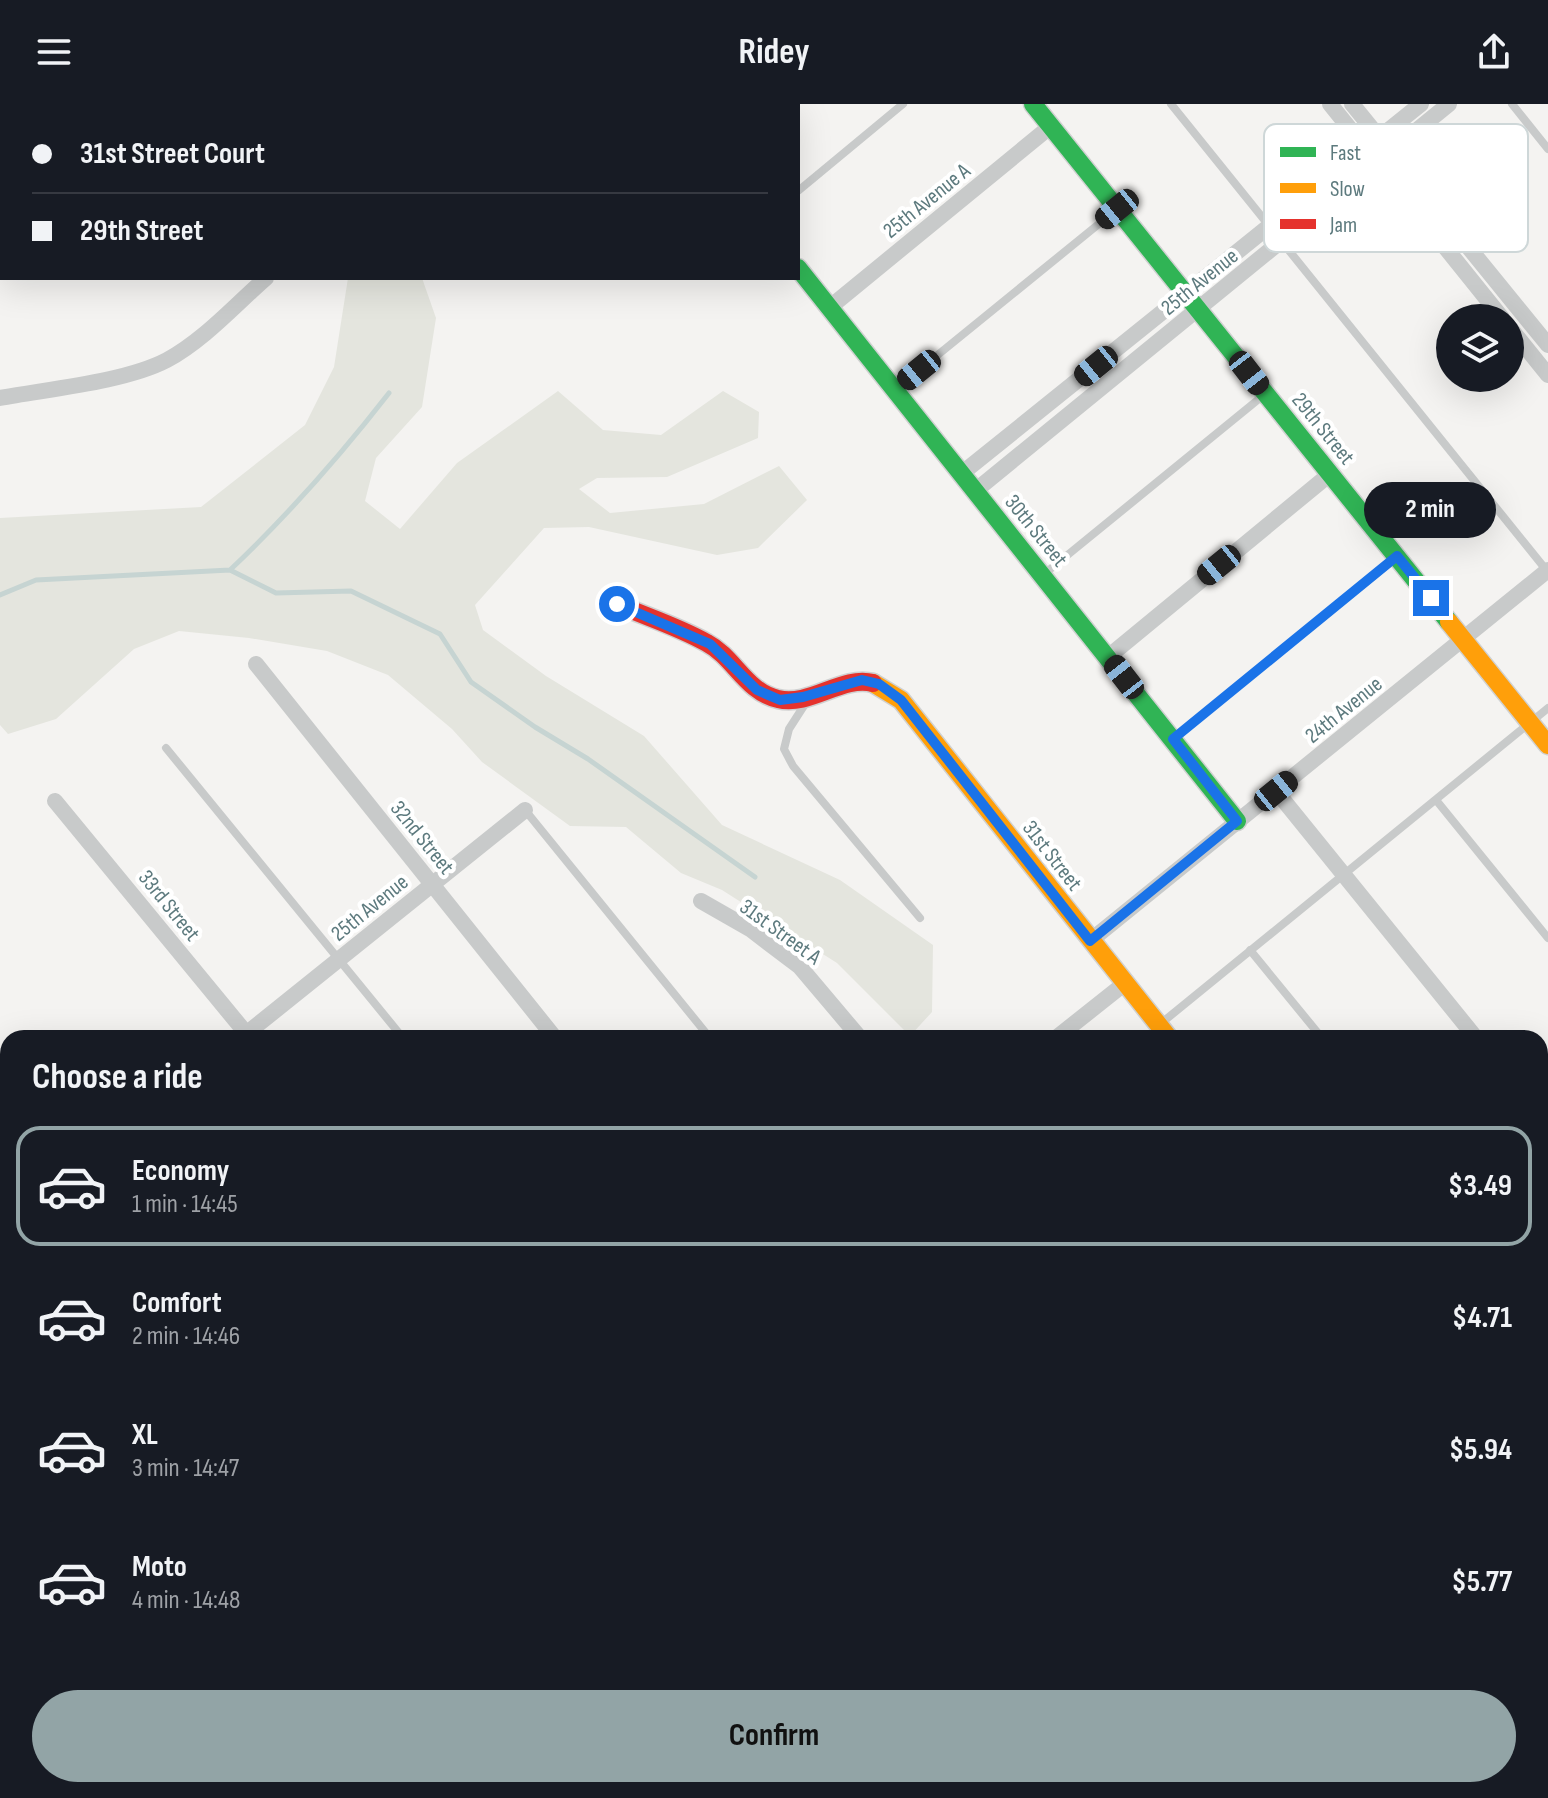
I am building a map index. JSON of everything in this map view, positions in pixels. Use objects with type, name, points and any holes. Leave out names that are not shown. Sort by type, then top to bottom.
[{"type":"street","name":"29th Street","points":[[1033,104],[1548,745]]},
{"type":"street","points":[[1330,104],[1352,124]]},
{"type":"street","points":[[1352,104],[1362,124]]},
{"type":"street","name":"25th Avenue","points":[[1396,124],[1421,104]]},
{"type":"street","name":"25th Avenue","points":[[1425,124],[1449,104]]},
{"type":"street","name":"25th Avenue A","points":[[829,308],[1051,126]]},
{"type":"street","name":"25th Avenue","points":[[961,474],[1264,232]]},
{"type":"street","name":"25th Avenue","points":[[975,491],[1269,252]]},
{"type":"street","points":[[1453,252],[1492,304]]},
{"type":"street","points":[[1466,252],[1548,345]]},
{"type":"street","name":"30th Street","points":[[800,271],[1237,821]]},
{"type":"street","points":[[0,398],[127,375],[165,361],[204,333],[264,280]]},
{"type":"street","points":[[1524,345],[1548,375]]},
{"type":"street","points":[[1108,657],[1330,474]]},
{"type":"street","name":"24th Avenue","points":[[1090,941],[1548,570]]},
{"type":"street","points":[[617,604],[710,644],[757,690],[780,700],[812,694]]},
{"type":"street","name":"32nd Street","points":[[256,664],[549,1030]]},
{"type":"street","name":"31st Street","points":[[812,694],[862,680],[879,684],[901,700],[1162,1030]]},
{"type":"street","points":[[1276,791],[1470,1030]]},
{"type":"street","name":"33rd Street","points":[[55,801],[241,1030]]},
{"type":"street","name":"25th Avenue","points":[[253,1030],[525,810]]},
{"type":"street","name":"31st Street A","points":[[701,901],[750,929],[800,967],[853,1030]]},
{"type":"street","points":[[1066,1030],[1124,984]]},
{"type":"lane","points":[[800,189],[903,104]]},
{"type":"lane","points":[[1171,104],[1264,220]]},
{"type":"lane","points":[[1512,104],[1548,149]]},
{"type":"lane","points":[[894,391],[1117,209]]},
{"type":"lane","points":[[1289,252],[1548,570]]},
{"type":"lane","points":[[1042,576],[1266,394]]},
{"type":"lane","points":[[1173,739],[1397,556]]},
{"type":"lane","points":[[812,694],[789,729],[784,749],[793,766],[920,918]]},
{"type":"lane","points":[[1166,1030],[1250,950],[1548,708]]},
{"type":"lane","points":[[166,748],[397,1030]]},
{"type":"lane","points":[[1436,800],[1548,938]]},
{"type":"lane","points":[[525,810],[704,1030]]},
{"type":"lane","points":[[1250,950],[1315,1030]]},
{"type":"shaded area","points":[[348,280],[423,280],[436,318],[422,407],[376,458],[365,501],[400,529],[457,463],[558,391],[603,430],[661,435],[723,391],[759,412],[758,438],[667,477],[597,478],[579,489],[610,513],[704,504],[779,466],[807,500],[758,548],[717,555],[589,527],[544,528],[475,605],[483,630],[546,676],[644,736],[722,825],[840,880],[933,945],[932,1012],[916,1030],[904,1030],[837,963],[722,890],[681,873],[626,827],[570,826],[482,762],[452,729],[388,675],[327,651],[249,638],[179,631],[134,649],[56,719],[8,734],[0,725],[0,518],[201,507],[305,425],[334,367]]},
{"type":"waterway","points":[[230,570],[313,484],[389,393]]},
{"type":"waterway","points":[[0,595],[36,580],[230,570],[276,593],[351,591],[440,634],[471,682],[535,727],[588,759],[755,877]]},
{"type":"traffic: fast","points":[[1033,104],[1449,622]]},
{"type":"traffic: fast","points":[[800,271],[1237,821]]},
{"type":"traffic: slow","points":[[1449,622],[1548,745]]},
{"type":"traffic: slow","points":[[873,683],[901,700],[1163,1030]]},
{"type":"traffic: jam","points":[[617,604],[707,643],[757,689],[778,699],[802,699],[850,683],[873,683]]},
{"type":"route","points":[[617,604],[710,644],[757,690],[780,700],[803,697],[862,680],[879,684],[901,700],[1090,941],[1237,821],[1173,739],[1397,556],[1431,598]]}]
